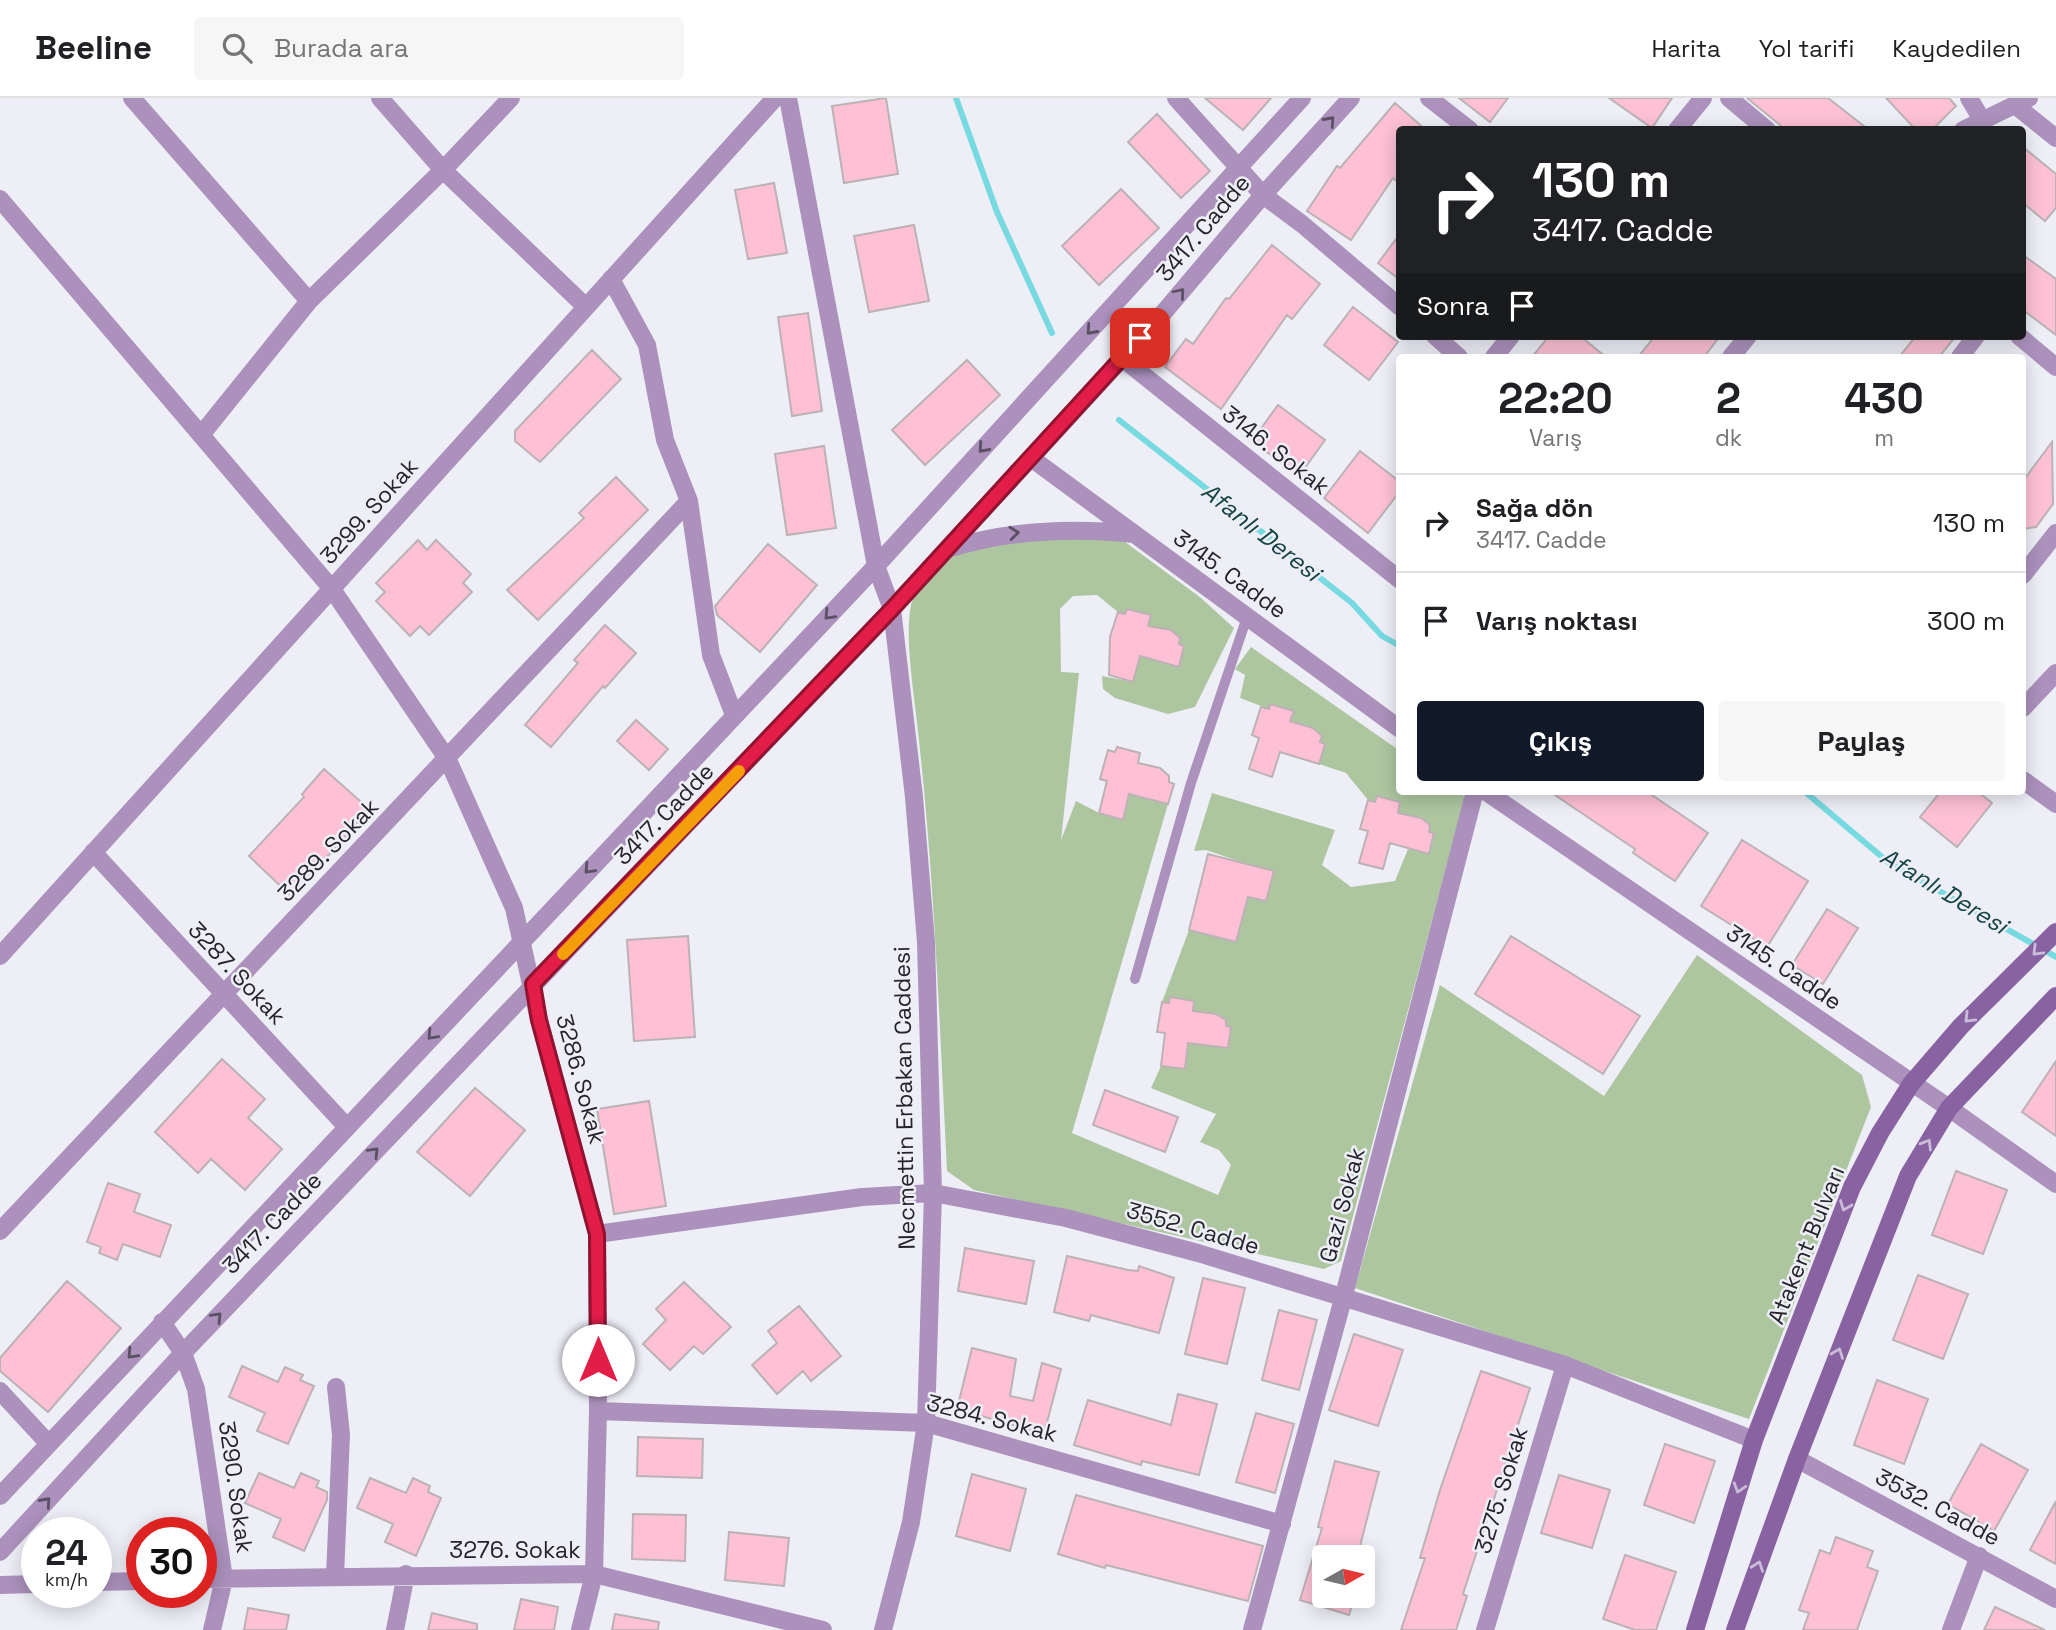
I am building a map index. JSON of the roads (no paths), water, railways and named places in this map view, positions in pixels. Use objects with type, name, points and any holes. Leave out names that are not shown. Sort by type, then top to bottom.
[{"type":"main road","name":"Atakent Bulvarı","points":[[1695,1630],[1754,1440],[1852,1188],[1880,1133],[1911,1084],[1961,1026],[2056,932]]},
{"type":"main road","points":[[1735,1630],[1797,1459],[1908,1176],[1949,1108],[2056,996]]},
{"type":"street","points":[[132,98],[309,301]]},
{"type":"street","points":[[380,98],[443,170],[586,307]]},
{"type":"street","points":[[201,435],[309,301],[443,170],[511,98]]},
{"type":"street","name":"3299. Sokak","points":[[0,956],[775,98]]},
{"type":"street","name":"Necmettin Erbakan Caddesi","points":[[788,98],[876,566],[892,609],[914,797],[926,942],[933,1193],[926,1423],[911,1522],[883,1630]]},
{"type":"street","points":[[1176,98],[1263,195],[1303,224],[1396,304]]},
{"type":"street","name":"3417. Cadde","points":[[0,1496],[876,566],[1302,98]]},
{"type":"street","name":"3417. Cadde","points":[[0,1552],[183,1353],[948,549],[1122,358],[1351,98]]},
{"type":"street","points":[[1429,98],[1465,126]]},
{"type":"street","points":[[1680,126],[1703,98]]},
{"type":"street","points":[[1729,98],[1762,126]]},
{"type":"street","points":[[1969,98],[1982,120]]},
{"type":"street","points":[[1971,126],[2022,101],[2056,138]]},
{"type":"street","name":"3286. Sokak","points":[[0,199],[332,589],[448,760],[514,908],[539,1020],[597,1234],[598,1411],[594,1574],[580,1630]]},
{"type":"street","points":[[611,279],[647,345],[665,440],[689,501],[711,655],[734,715]]},
{"type":"street","points":[[1439,340],[1455,354]]},
{"type":"street","points":[[1496,354],[1508,340]]},
{"type":"street","points":[[1733,354],[1745,340]]},
{"type":"street","points":[[1962,354],[1973,340]]},
{"type":"street","points":[[2024,340],[2056,367]]},
{"type":"street","name":"3146. Sokak","points":[[1122,358],[1396,577]]},
{"type":"street","name":"3145. Cadde","points":[[1031,458],[1396,726]]},
{"type":"street","name":"3289. Sokak","points":[[0,1231],[448,760],[689,501]]},
{"type":"street","points":[[948,549],[988,536],[1035,531],[1090,529],[1135,534]]},
{"type":"street","points":[[2026,572],[2056,533]]},
{"type":"street","points":[[2026,705],[2056,673]]},
{"type":"street","points":[[2026,782],[2056,804]]},
{"type":"street","name":"Gazi Sokak","points":[[1252,1630],[1343,1299],[1474,795]]},
{"type":"street","name":"3145. Cadde","points":[[1491,795],[2056,1184]]},
{"type":"street","name":"3287. Sokak","points":[[93,852],[346,1126]]},
{"type":"street","name":"3552. Cadde","points":[[597,1234],[862,1197],[933,1193],[1066,1218],[1198,1253],[1565,1365],[1754,1440]]},
{"type":"street","name":"3290. Sokak","points":[[162,1322],[183,1353],[196,1389],[224,1579],[212,1630]]},
{"type":"street","name":"3275. Sokak","points":[[1485,1630],[1565,1365]]},
{"type":"street","points":[[335,1576],[341,1435],[336,1387]]},
{"type":"street","points":[[0,1391],[48,1443]]},
{"type":"street","name":"3284. Sokak","points":[[598,1411],[926,1423],[1282,1524]]},
{"type":"street","name":"3532. Cadde","points":[[1797,1459],[2056,1599]]},
{"type":"street","points":[[1951,1630],[1979,1556]]},
{"type":"street","points":[[395,1630],[406,1574]]},
{"type":"street","name":"3276. Sokak","points":[[217,1579],[406,1574],[594,1574],[823,1630]]},
{"type":"street","points":[[0,1585],[21,1584]]},
{"type":"lane","points":[[1135,979],[1191,783],[1247,617]]},
{"type":"waterway","name":"Afanlı Deresi","points":[[956,98],[997,212],[1052,333]]},
{"type":"waterway","name":"Afanlı Deresi","points":[[1119,420],[1352,603],[1382,636],[1396,644]]},
{"type":"waterway","name":"Afanlı Deresi","points":[[1809,795],[1888,862],[2056,957]]}]
